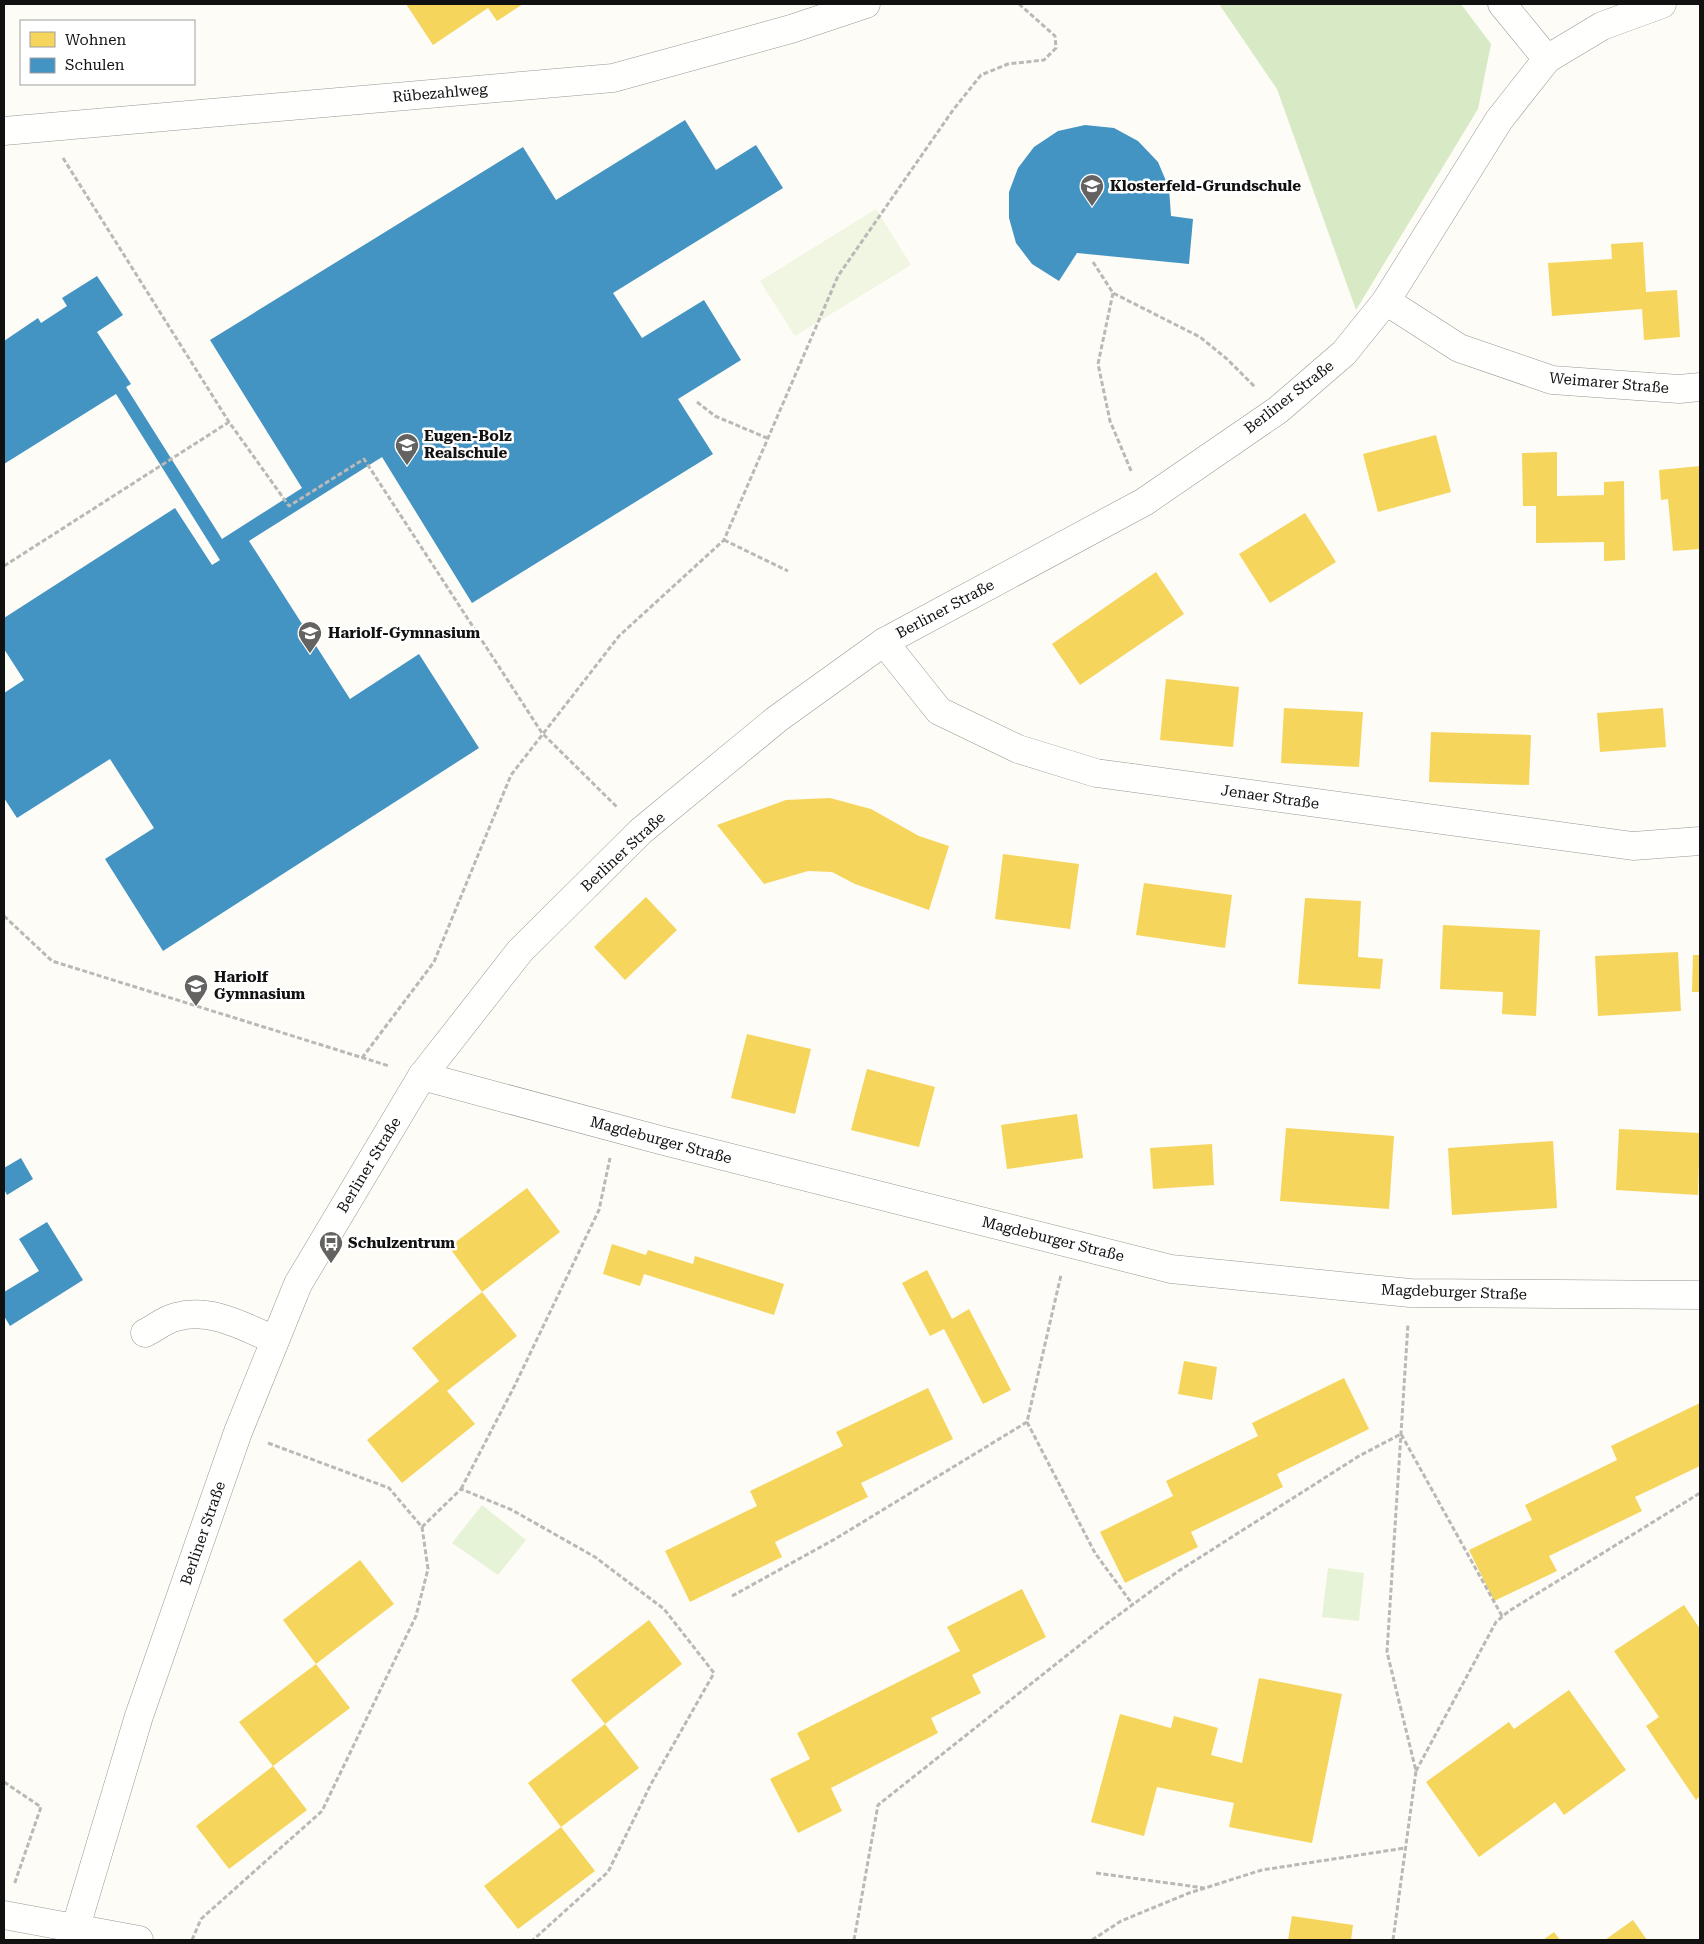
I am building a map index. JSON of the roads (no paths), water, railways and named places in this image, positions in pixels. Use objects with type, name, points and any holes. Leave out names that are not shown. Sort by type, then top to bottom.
[{"type":"street","name":"Rübezahlweg","points":[[4,132],[613,78],[791,29],[866,4]]},
{"type":"street","points":[[1502,4],[1547,59],[1602,26],[1662,4]]},
{"type":"street","name":"Berliner Straße","points":[[73,1934],[139,1716],[238,1432],[298,1284],[422,1076],[520,951],[642,831],[777,718],[884,642],[1144,502],[1278,410],[1344,353],[1386,301],[1499,120],[1547,59]]},
{"type":"street","name":"Weimarer Straße","points":[[1386,301],[1459,348],[1552,380],[1679,389],[1700,388]]},
{"type":"street","name":"Jenaer Straße","points":[[884,642],[939,711],[1018,749],[1096,773],[1634,846],[1700,841]]},
{"type":"street","name":"Magdeburger Straße","points":[[422,1076],[616,1129],[1171,1268],[1410,1293],[1700,1296]]},
{"type":"street","points":[[145,1333],[174,1317],[200,1313],[222,1318],[275,1340]]},
{"type":"street","points":[[4,1915],[73,1934],[139,1940]]},
{"type":"place","name":"Klosterfeld-Grundschule","points":[[1092,207]]},
{"type":"place","name":"Eugen-Bolz Realschule","points":[[407,466]]},
{"type":"place","name":"Hariolf-Gymnasium","points":[[310,654]]},
{"type":"place","name":"Hariolf Gymnasium","points":[[196,1007]]},
{"type":"place","name":"Schulzentrum","points":[[331,1264]]}]
